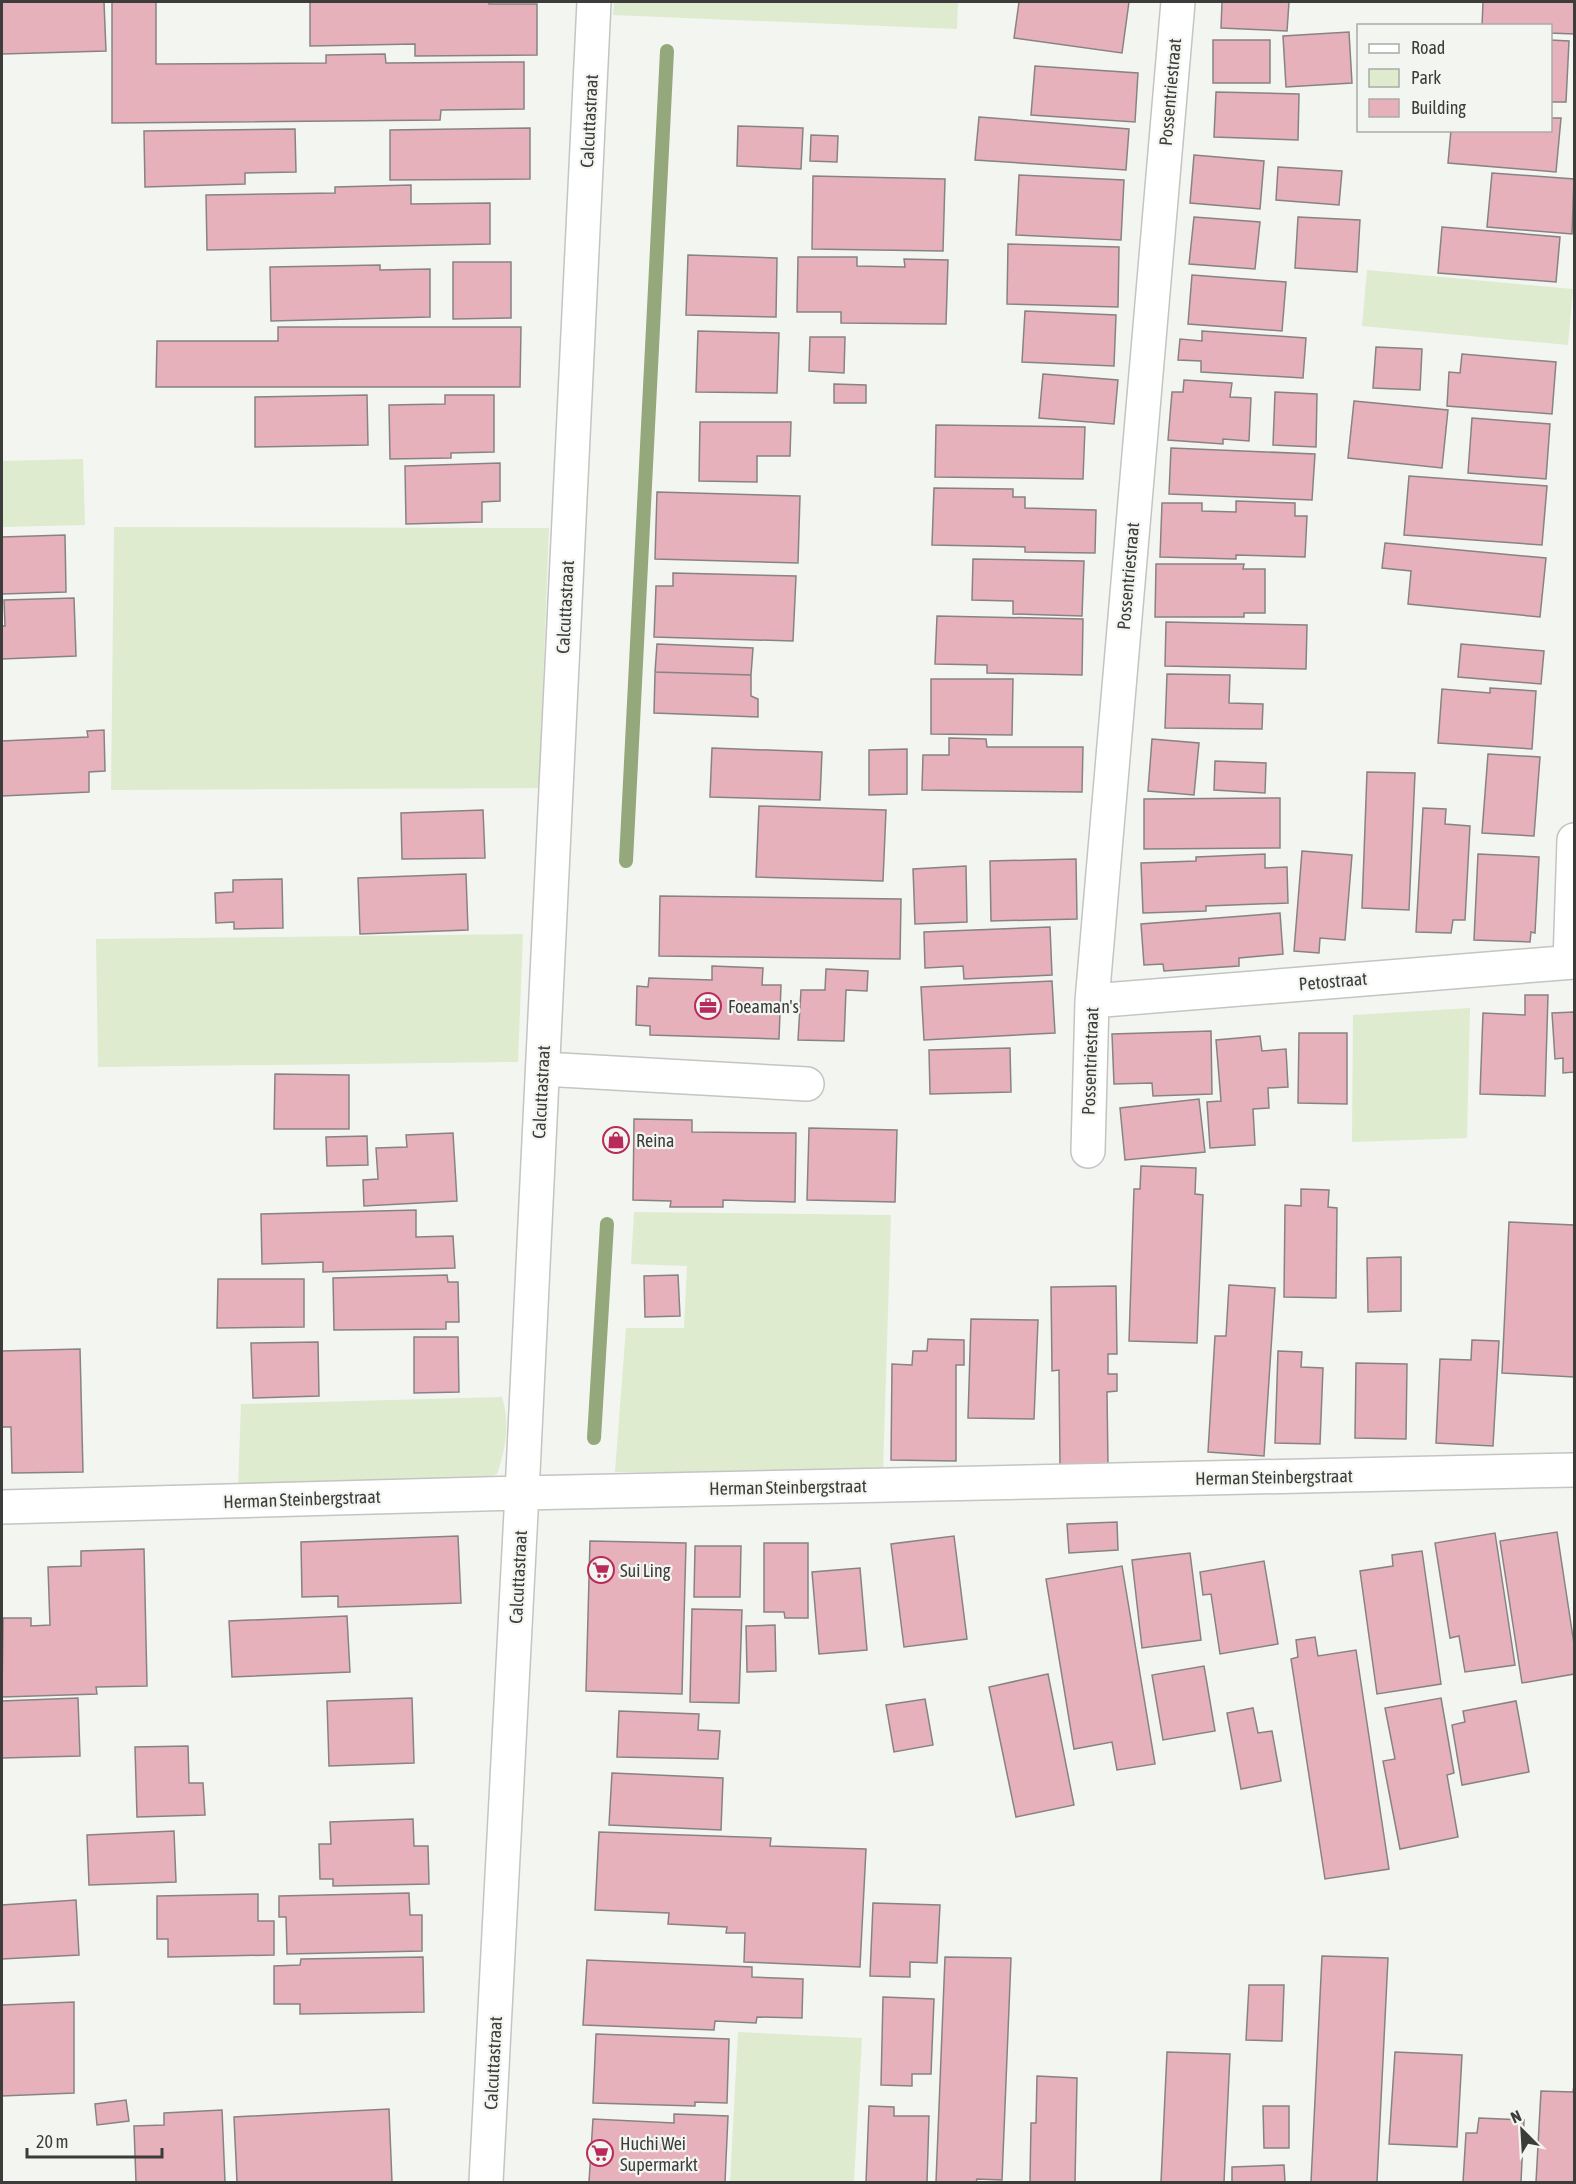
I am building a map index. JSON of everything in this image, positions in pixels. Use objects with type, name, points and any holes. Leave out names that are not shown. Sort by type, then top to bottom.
[{"type":"street","name":"Calcuttastraat","points":[[486,2182],[522,1493],[594,2]]},
{"type":"street","name":"Possentriestraat","points":[[1088,1151],[1092,1001],[1178,2]]},
{"type":"street","points":[[1572,962],[1575,840]]},
{"type":"street","name":"Petostraat","points":[[1092,1001],[1572,962]]},
{"type":"street","points":[[543,1069],[807,1084]]},
{"type":"street","name":"Herman Steinbergstraat","points":[[2,1507],[1575,1470]]},
{"type":"green space","points":[[614,2],[958,2],[957,29],[613,15]]},
{"type":"green space","points":[[1367,270],[1573,289],[1568,345],[1362,326]]},
{"type":"green space","points":[[83,459],[85,525],[2,527],[2,461]]},
{"type":"green space","points":[[114,527],[549,528],[539,788],[111,790]]},
{"type":"green space","points":[[523,934],[518,1062],[98,1067],[96,939]]},
{"type":"green space","points":[[1470,1008],[1467,1138],[1352,1142],[1353,1015]]},
{"type":"green space","points":[[634,1212],[891,1215],[883,1473],[615,1472],[626,1328],[684,1328],[687,1266],[631,1264]]},
{"type":"green space","points":[[502,1397],[506,1416],[503,1455],[497,1474],[482,1480],[238,1489],[241,1404]]},
{"type":"green space","points":[[738,2032],[862,2038],[854,2182],[730,2182]]},
{"type":"building","points":[[2,2],[104,2],[106,51],[2,54]]},
{"type":"building","points":[[112,2],[156,2],[156,64],[326,63],[326,55],[385,54],[386,63],[524,62],[524,109],[441,110],[440,120],[112,123]]},
{"type":"building","points":[[310,2],[537,4],[537,55],[415,56],[415,44],[310,46]]},
{"type":"building","points":[[1019,2],[1129,2],[1122,53],[1014,38]]},
{"type":"building","points":[[1222,2],[1289,2],[1287,31],[1221,28]]},
{"type":"building","points":[[1483,2],[1574,2],[1574,34],[1552,33],[1552,24],[1482,24]]},
{"type":"building","points":[[1349,32],[1352,83],[1286,87],[1283,36]]},
{"type":"building","points":[[1213,40],[1270,40],[1270,83],[1213,83]]},
{"type":"building","points":[[1552,40],[1569,41],[1566,102],[1552,102]]},
{"type":"building","points":[[1035,66],[1138,73],[1135,122],[1031,115]]},
{"type":"building","points":[[1216,92],[1299,94],[1298,140],[1214,137]]},
{"type":"building","points":[[979,117],[1129,129],[1126,170],[975,160]]},
{"type":"building","points":[[1552,118],[1561,118],[1556,172],[1448,163],[1451,132],[1552,132]]},
{"type":"building","points":[[738,126],[803,128],[801,169],[737,166]]},
{"type":"building","points":[[530,128],[530,179],[390,180],[390,130]]},
{"type":"building","points":[[295,129],[296,172],[245,173],[245,184],[145,187],[144,131]]},
{"type":"building","points":[[811,135],[838,136],[837,162],[810,161]]},
{"type":"building","points":[[1194,155],[1264,161],[1260,209],[1190,203]]},
{"type":"building","points":[[1278,167],[1342,171],[1339,205],[1276,200]]},
{"type":"building","points":[[1492,173],[1574,179],[1572,234],[1487,227]]},
{"type":"building","points":[[1019,175],[1124,180],[1121,240],[1016,235]]},
{"type":"building","points":[[813,176],[945,179],[943,251],[812,249]]},
{"type":"building","points":[[411,185],[411,204],[490,203],[490,244],[207,250],[206,195],[335,193],[335,187]]},
{"type":"building","points":[[1194,217],[1260,222],[1255,269],[1189,264]]},
{"type":"building","points":[[1298,217],[1360,220],[1357,272],[1295,268]]},
{"type":"building","points":[[1442,227],[1560,237],[1556,282],[1438,273]]},
{"type":"building","points":[[1008,244],[1119,247],[1118,307],[1007,304]]},
{"type":"building","points":[[688,255],[777,258],[776,317],[686,315]]},
{"type":"building","points":[[798,257],[857,257],[857,266],[905,267],[904,259],[948,260],[946,324],[841,323],[841,312],[797,312]]},
{"type":"building","points":[[453,262],[511,262],[511,318],[453,319]]},
{"type":"building","points":[[380,265],[380,270],[430,269],[430,317],[271,321],[270,267]]},
{"type":"building","points":[[1192,275],[1286,282],[1282,331],[1188,324]]},
{"type":"building","points":[[1025,311],[1116,315],[1114,366],[1022,362]]},
{"type":"building","points":[[278,327],[521,327],[520,387],[156,387],[157,341],[278,341]]},
{"type":"building","points":[[698,331],[779,333],[777,393],[696,392]]},
{"type":"building","points":[[1202,331],[1306,338],[1303,378],[1201,372],[1201,361],[1178,360],[1180,339],[1202,341]]},
{"type":"building","points":[[810,337],[845,337],[844,373],[809,371]]},
{"type":"building","points":[[1376,347],[1422,349],[1420,390],[1373,388]]},
{"type":"building","points":[[1462,354],[1556,362],[1552,414],[1447,406],[1449,372],[1460,373]]},
{"type":"building","points":[[1043,374],[1118,380],[1114,424],[1039,418]]},
{"type":"building","points":[[1184,380],[1232,383],[1230,397],[1251,398],[1249,441],[1223,439],[1223,444],[1168,440],[1172,392],[1183,392]]},
{"type":"building","points":[[834,384],[866,385],[866,403],[834,403]]},
{"type":"building","points":[[1275,392],[1317,394],[1316,447],[1273,445]]},
{"type":"building","points":[[367,395],[368,445],[255,447],[255,397]]},
{"type":"building","points":[[445,395],[494,395],[494,452],[451,453],[451,458],[390,459],[389,405],[445,404]]},
{"type":"building","points":[[1354,401],[1448,410],[1442,468],[1348,458]]},
{"type":"building","points":[[1472,418],[1550,424],[1546,479],[1468,473]]},
{"type":"building","points":[[700,422],[791,422],[790,456],[757,456],[757,482],[699,481]]},
{"type":"building","points":[[936,425],[1085,427],[1083,479],[935,477]]},
{"type":"building","points":[[1171,448],[1315,454],[1312,500],[1169,494]]},
{"type":"building","points":[[500,463],[500,501],[482,502],[482,522],[406,524],[405,466]]},
{"type":"building","points":[[1409,476],[1547,486],[1542,545],[1404,535]]},
{"type":"building","points":[[934,488],[1013,489],[1013,497],[1025,497],[1025,508],[1096,510],[1095,553],[1025,552],[1025,547],[932,545]]},
{"type":"building","points":[[657,492],[800,496],[798,563],[655,559]]},
{"type":"building","points":[[1236,501],[1295,503],[1295,516],[1307,516],[1305,557],[1236,555],[1236,559],[1160,557],[1162,503],[1202,503],[1202,511],[1236,512]]},
{"type":"building","points":[[65,535],[66,592],[2,594],[2,537]]},
{"type":"building","points":[[1385,543],[1546,558],[1540,617],[1408,604],[1411,571],[1382,568]]},
{"type":"building","points":[[973,559],[1084,561],[1082,616],[1013,614],[1013,601],[972,600]]},
{"type":"building","points":[[1156,564],[1244,564],[1243,569],[1265,569],[1265,613],[1244,613],[1244,617],[1155,617]]},
{"type":"building","points":[[673,573],[796,576],[793,641],[654,637],[656,586],[673,586]]},
{"type":"building","points":[[74,598],[76,656],[2,659],[2,626],[5,626],[4,600]]},
{"type":"building","points":[[937,616],[1083,619],[1082,675],[987,673],[987,665],[935,664]]},
{"type":"building","points":[[1166,622],[1307,625],[1306,669],[1165,666]]},
{"type":"building","points":[[657,644],[753,648],[751,675],[655,672]]},
{"type":"building","points":[[1461,644],[1544,651],[1541,684],[1458,677]]},
{"type":"building","points":[[655,672],[751,675],[751,696],[758,699],[758,717],[654,713]]},
{"type":"building","points":[[1167,674],[1230,675],[1229,703],[1263,704],[1262,729],[1165,728]]},
{"type":"building","points":[[931,679],[1013,679],[1012,735],[931,734]]},
{"type":"building","points":[[1490,688],[1536,691],[1532,749],[1438,743],[1442,689],[1490,693]]},
{"type":"building","points":[[104,730],[105,771],[89,772],[89,792],[2,796],[2,741],[88,737],[87,731]]},
{"type":"building","points":[[949,738],[986,739],[987,747],[1083,747],[1082,792],[922,790],[923,755],[949,755]]},
{"type":"building","points":[[1152,739],[1199,743],[1194,795],[1148,791]]},
{"type":"building","points":[[712,748],[822,752],[820,800],[710,797]]},
{"type":"building","points":[[907,749],[907,794],[869,795],[869,750]]},
{"type":"building","points":[[1488,754],[1540,757],[1534,836],[1482,833]]},
{"type":"building","points":[[1215,761],[1266,763],[1265,793],[1214,790]]},
{"type":"building","points":[[1367,772],[1415,773],[1409,910],[1362,908]]},
{"type":"building","points":[[1280,798],[1280,848],[1144,849],[1144,799]]},
{"type":"building","points":[[759,806],[886,810],[883,881],[756,877]]},
{"type":"building","points":[[1423,808],[1446,809],[1445,824],[1470,826],[1465,920],[1453,920],[1451,933],[1416,932]]},
{"type":"building","points":[[483,810],[485,858],[402,859],[401,813]]},
{"type":"building","points":[[1302,851],[1352,855],[1345,940],[1320,938],[1319,953],[1294,951]]},
{"type":"building","points":[[1265,854],[1265,868],[1287,867],[1288,903],[1206,906],[1206,911],[1143,913],[1141,863],[1196,861],[1196,857]]},
{"type":"building","points":[[1478,854],[1539,857],[1535,933],[1531,932],[1530,942],[1474,940]]},
{"type":"building","points":[[1076,859],[1077,919],[991,921],[990,861]]},
{"type":"building","points":[[966,866],[967,922],[915,924],[913,869]]},
{"type":"building","points":[[466,874],[468,930],[360,934],[358,878]]},
{"type":"building","points":[[282,879],[283,928],[234,929],[234,922],[216,923],[215,893],[233,892],[233,880]]},
{"type":"building","points":[[660,896],[901,899],[900,959],[659,956]]},
{"type":"building","points":[[1280,913],[1283,954],[1239,958],[1239,966],[1164,971],[1163,964],[1144,965],[1141,924]]},
{"type":"building","points":[[1050,927],[1052,975],[964,979],[963,966],[925,968],[924,932]]},
{"type":"building","name":"Foeaman's","points":[[712,966],[763,968],[762,985],[781,985],[779,1039],[650,1035],[650,1026],[636,1025],[637,986],[648,987],[649,978],[712,980]]},
{"type":"building","points":[[826,969],[868,971],[867,991],[846,990],[844,1041],[798,1040],[801,990],[825,990]]},
{"type":"building","points":[[1052,981],[1055,1033],[924,1040],[921,987]]},
{"type":"building","points":[[1525,995],[1548,995],[1545,1096],[1480,1094],[1483,1013],[1525,1015]]},
{"type":"building","points":[[1574,1012],[1574,1072],[1563,1073],[1563,1058],[1555,1059],[1552,1013]]},
{"type":"building","points":[[1211,1031],[1212,1094],[1153,1096],[1152,1083],[1114,1084],[1112,1034]]},
{"type":"building","points":[[1299,1033],[1347,1033],[1347,1104],[1298,1103]]},
{"type":"building","points":[[1260,1036],[1262,1051],[1286,1049],[1288,1087],[1268,1088],[1269,1108],[1253,1109],[1255,1145],[1210,1148],[1207,1102],[1221,1101],[1216,1040]]},
{"type":"building","points":[[1010,1048],[1011,1092],[930,1094],[929,1050]]},
{"type":"building","points":[[275,1074],[349,1075],[349,1129],[274,1129]]},
{"type":"building","points":[[1199,1099],[1205,1152],[1125,1160],[1120,1108]]},
{"type":"building","points":[[634,1119],[692,1120],[692,1132],[796,1133],[795,1202],[723,1200],[723,1207],[670,1207],[671,1201],[633,1200]]},
{"type":"building","points":[[809,1128],[897,1130],[895,1202],[807,1200]]},
{"type":"building","points":[[453,1133],[457,1201],[364,1206],[363,1180],[378,1179],[376,1148],[407,1147],[406,1135]]},
{"type":"building","points":[[367,1136],[368,1165],[327,1166],[326,1137]]},
{"type":"building","points":[[1141,1166],[1196,1168],[1195,1194],[1203,1195],[1197,1343],[1129,1341],[1134,1189],[1140,1189]]},
{"type":"building","points":[[1301,1189],[1329,1190],[1328,1207],[1337,1208],[1336,1298],[1284,1297],[1285,1205],[1301,1206]]},
{"type":"building","points":[[416,1210],[416,1237],[453,1236],[455,1268],[323,1272],[323,1262],[262,1264],[261,1214]]},
{"type":"building","points":[[1509,1222],[1574,1225],[1574,1377],[1502,1373]]},
{"type":"building","points":[[1401,1257],[1401,1311],[1368,1312],[1367,1258]]},
{"type":"building","points":[[447,1275],[448,1282],[458,1282],[459,1322],[446,1322],[446,1329],[334,1330],[333,1278]]},
{"type":"building","points":[[678,1275],[680,1316],[645,1317],[644,1276]]},
{"type":"building","points":[[218,1279],[304,1279],[304,1327],[217,1328]]},
{"type":"building","points":[[1229,1285],[1275,1288],[1264,1456],[1208,1452],[1215,1336],[1226,1336]]},
{"type":"building","points":[[1116,1286],[1117,1354],[1108,1354],[1108,1374],[1117,1374],[1117,1391],[1107,1392],[1108,1465],[1060,1466],[1059,1370],[1052,1371],[1051,1287]]},
{"type":"building","points":[[971,1319],[1038,1320],[1034,1419],[968,1418]]},
{"type":"building","points":[[414,1337],[458,1337],[459,1392],[414,1393]]},
{"type":"building","points":[[928,1339],[964,1340],[964,1365],[956,1365],[956,1461],[891,1460],[892,1364],[912,1365],[913,1351],[927,1351]]},
{"type":"building","points":[[1472,1340],[1499,1341],[1493,1446],[1436,1443],[1440,1359],[1471,1360]]},
{"type":"building","points":[[318,1342],[319,1396],[253,1398],[251,1343]]},
{"type":"building","points":[[80,1349],[83,1472],[12,1473],[11,1427],[2,1427],[2,1351]]},
{"type":"building","points":[[1278,1351],[1302,1352],[1301,1367],[1323,1368],[1320,1444],[1275,1443]]},
{"type":"building","points":[[1356,1363],[1407,1364],[1406,1439],[1355,1438]]},
{"type":"building","points":[[1117,1522],[1118,1550],[1069,1553],[1067,1524]]},
{"type":"building","points":[[1557,1532],[1574,1644],[1574,1674],[1522,1683],[1500,1541]]},
{"type":"building","points":[[1495,1533],[1515,1665],[1465,1672],[1459,1636],[1450,1638],[1435,1543]]},
{"type":"building","points":[[458,1536],[461,1603],[338,1607],[338,1596],[302,1597],[301,1542]]},
{"type":"building","points":[[954,1536],[967,1639],[904,1647],[891,1544]]},
{"type":"building","points":[[590,1541],[686,1543],[682,1694],[586,1691]]},
{"type":"building","points":[[764,1543],[808,1543],[808,1618],[785,1618],[784,1612],[764,1612]]},
{"type":"building","points":[[695,1546],[741,1546],[740,1597],[694,1597]]},
{"type":"building","points":[[144,1549],[147,1686],[96,1687],[97,1694],[2,1697],[3,1618],[31,1618],[31,1626],[50,1625],[48,1567],[81,1566],[81,1551]]},
{"type":"building","points":[[1422,1551],[1441,1684],[1377,1694],[1360,1571],[1393,1566],[1392,1555]]},
{"type":"building","points":[[1190,1553],[1201,1640],[1142,1648],[1132,1560]]},
{"type":"building","points":[[1264,1561],[1278,1644],[1220,1654],[1211,1594],[1203,1595],[1200,1572]]},
{"type":"building","points":[[1122,1566],[1155,1764],[1117,1770],[1112,1742],[1074,1749],[1046,1579]]},
{"type":"building","points":[[860,1568],[867,1650],[819,1654],[812,1572]]},
{"type":"building","points":[[692,1609],[742,1610],[739,1703],[690,1702]]},
{"type":"building","points":[[347,1616],[350,1672],[232,1677],[229,1621]]},
{"type":"building","points":[[775,1625],[776,1671],[747,1672],[746,1626]]},
{"type":"building","points":[[1315,1637],[1318,1656],[1356,1650],[1389,1869],[1325,1879],[1291,1659],[1298,1657],[1296,1640]]},
{"type":"building","points":[[1204,1666],[1215,1731],[1163,1740],[1152,1675]]},
{"type":"building","points":[[1048,1674],[1074,1805],[1016,1817],[989,1687]]},
{"type":"building","points":[[78,1698],[80,1756],[2,1758],[2,1701]]},
{"type":"building","points":[[412,1698],[414,1763],[329,1766],[327,1701]]},
{"type":"building","points":[[1441,1698],[1454,1773],[1447,1775],[1458,1837],[1400,1849],[1383,1761],[1395,1759],[1385,1708]]},
{"type":"building","points":[[925,1699],[933,1745],[894,1752],[886,1705]]},
{"type":"building","points":[[1516,1701],[1529,1772],[1462,1785],[1452,1725],[1465,1722],[1463,1711]]},
{"type":"building","points":[[1253,1708],[1258,1733],[1272,1731],[1281,1781],[1241,1789],[1227,1713]]},
{"type":"building","points":[[619,1711],[699,1714],[698,1730],[720,1731],[718,1759],[617,1757]]},
{"type":"building","points":[[188,1746],[189,1783],[203,1783],[205,1815],[137,1817],[135,1747]]},
{"type":"building","points":[[612,1773],[723,1778],[721,1830],[609,1825]]},
{"type":"building","points":[[413,1819],[414,1846],[428,1846],[429,1884],[333,1886],[333,1879],[320,1879],[319,1844],[331,1844],[330,1822]]},
{"type":"building","points":[[174,1831],[176,1882],[89,1885],[87,1835]]},
{"type":"building","points":[[599,1832],[771,1838],[770,1846],[866,1849],[860,1967],[744,1962],[745,1933],[726,1933],[727,1927],[668,1924],[669,1913],[595,1910]]},
{"type":"building","points":[[409,1893],[410,1915],[422,1915],[422,1951],[287,1954],[286,1917],[279,1917],[279,1896]]},
{"type":"building","points":[[258,1894],[258,1921],[274,1921],[274,1955],[168,1957],[168,1939],[157,1939],[157,1896]]},
{"type":"building","points":[[76,1900],[79,1955],[2,1959],[2,1905]]},
{"type":"building","points":[[873,1903],[940,1905],[937,1963],[910,1962],[910,1977],[870,1976]]},
{"type":"building","points":[[1322,1956],[1388,1958],[1377,2182],[1311,2182]]},
{"type":"building","points":[[423,1957],[424,2012],[300,2014],[300,2004],[274,2004],[274,1966],[300,1965],[301,1959]]},
{"type":"building","points":[[945,1957],[1011,1958],[1002,2180],[936,2182]]},
{"type":"building","points":[[587,1960],[752,1967],[752,1977],[803,1979],[802,2018],[757,2017],[756,2023],[715,2021],[714,2030],[583,2025]]},
{"type":"building","points":[[1249,1985],[1284,1985],[1282,2041],[1246,2040]]},
{"type":"building","points":[[883,1997],[934,1999],[931,2074],[912,2074],[912,2086],[881,2085]]},
{"type":"building","points":[[74,2002],[74,2093],[2,2096],[2,2005]]},
{"type":"building","points":[[596,2034],[729,2039],[727,2103],[695,2102],[695,2106],[593,2103]]},
{"type":"building","points":[[1167,2052],[1230,2054],[1224,2182],[1161,2182]]},
{"type":"building","points":[[1395,2052],[1462,2055],[1457,2147],[1389,2144]]},
{"type":"building","points":[[1037,2076],[1077,2078],[1075,2182],[1030,2182],[1031,2123],[1036,2123]]},
{"type":"building","points":[[1574,2085],[1574,2182],[1536,2182],[1541,2091],[1573,2092]]},
{"type":"building","points":[[126,2100],[129,2121],[97,2125],[95,2104]]},
{"type":"building","points":[[869,2106],[894,2107],[894,2116],[929,2116],[927,2182],[866,2182]]},
{"type":"building","points":[[1263,2106],[1289,2106],[1289,2148],[1264,2148]]},
{"type":"building","points":[[389,2109],[392,2182],[237,2182],[234,2117]]},
{"type":"building","points":[[222,2110],[225,2182],[136,2182],[134,2126],[164,2125],[164,2113]]},
{"type":"building","points":[[674,2114],[728,2116],[725,2182],[589,2182],[593,2119],[674,2123]]},
{"type":"building","points":[[1479,2118],[1524,2120],[1521,2182],[1463,2182],[1466,2133],[1477,2133]]},
{"type":"building","points":[[1284,2165],[1285,2182],[1232,2182],[1232,2167]]},
{"type":"waterway","points":[[626,861],[667,51]]},
{"type":"waterway","points":[[594,1438],[607,1224]]},
{"type":"place","name":"Foeaman's","points":[[708,1006]]},
{"type":"place","name":"Reina","points":[[616,1140]]},
{"type":"place","name":"Sui Ling","points":[[601,1570]]},
{"type":"place","name":"Huchi Wei Supermarkt","points":[[600,2153]]}]
